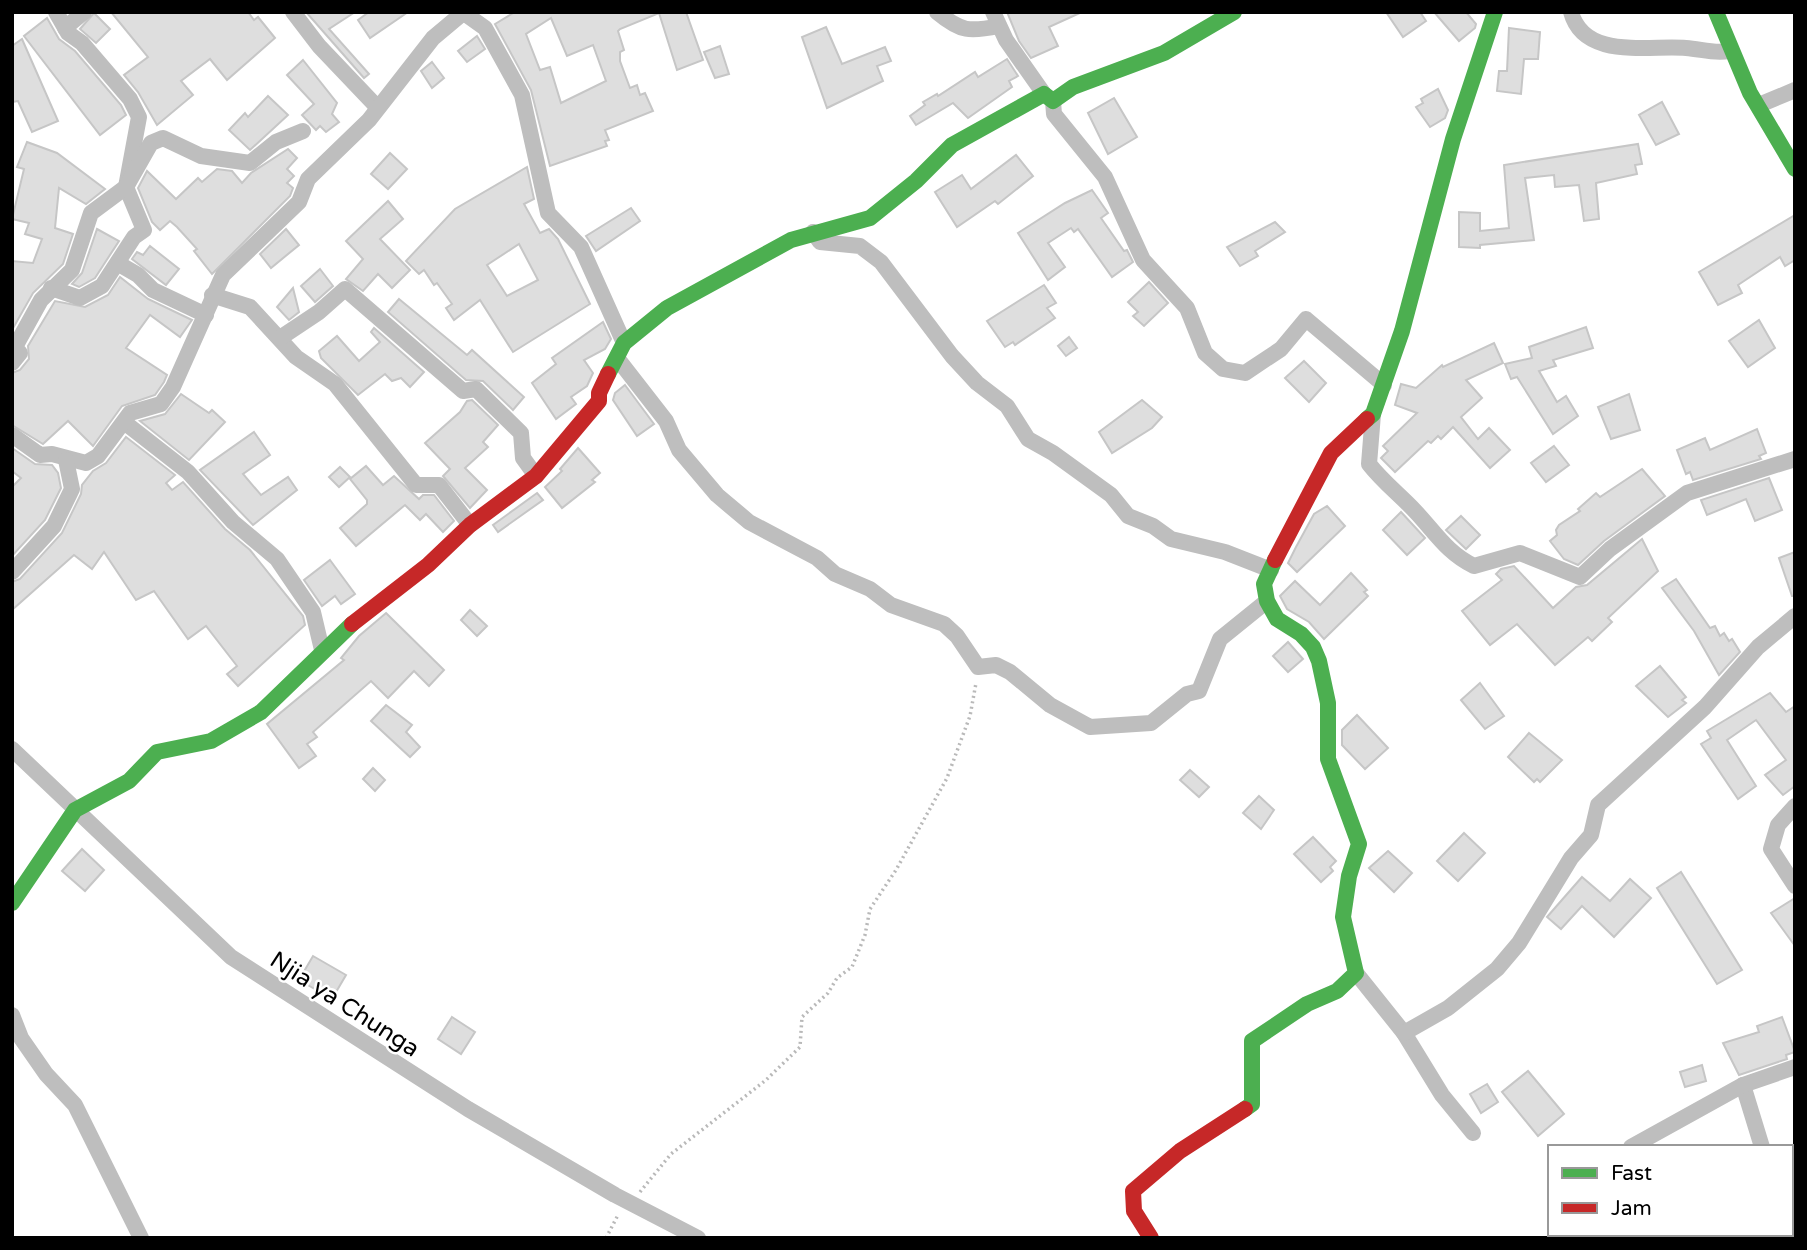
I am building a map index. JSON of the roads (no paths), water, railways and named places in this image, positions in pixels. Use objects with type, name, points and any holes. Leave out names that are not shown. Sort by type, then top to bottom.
[{"type":"street","points":[[51,288],[80,298],[102,286],[119,264],[134,237],[144,230],[126,187],[139,117],[130,99],[65,28],[56,12]]},
{"type":"street","points":[[65,28],[84,12]]},
{"type":"street","points":[[293,12],[319,46],[378,108]]},
{"type":"street","points":[[12,435],[40,455],[52,454],[66,460],[86,463],[98,456],[124,422],[139,409],[151,410],[161,404],[173,387],[223,275],[299,202],[308,179],[378,108],[433,38],[464,12],[485,28],[522,95],[548,213],[581,247],[621,351],[666,421],[679,450],[717,495],[749,522],[817,558],[835,574],[870,589],[891,605],[944,624],[957,636],[978,667],[996,666],[1010,672],[1050,705],[1090,727],[1151,723],[1187,694],[1199,691],[1220,639],[1267,601]]},
{"type":"street","points":[[937,12],[955,27],[975,31],[996,19],[1049,98],[1054,114],[1105,177],[1143,260],[1187,308],[1205,353],[1223,369],[1245,373],[1281,349],[1306,319],[1384,385]]},
{"type":"street","points":[[12,903],[75,810],[129,781],[157,752],[211,741],[261,712],[288,688],[322,650],[379,600],[428,565],[470,525],[536,476],[599,401],[599,393],[621,351],[667,308],[791,240],[870,218],[916,181],[952,145],[1073,87],[1164,53],[1234,12]]},
{"type":"street","points":[[1495,12],[1453,139],[1402,331],[1373,414],[1369,464],[1457,557],[1474,566],[1520,553],[1580,577],[1609,549],[1686,493],[1795,459]]},
{"type":"street","points":[[1572,12],[1581,33],[1607,46],[1686,48],[1718,54],[1729,51]]},
{"type":"street","points":[[1716,12],[1729,51],[1770,131],[1795,169]]},
{"type":"street","points":[[1759,105],[1795,90]]},
{"type":"street","points":[[12,363],[20,353],[15,346],[51,288],[72,270],[91,213],[126,187],[151,143],[163,138],[201,156],[250,163],[275,142],[303,131]]},
{"type":"street","points":[[813,232],[820,242],[860,246],[881,262],[937,338],[977,383],[1007,406],[1028,439],[1054,453],[1111,495],[1128,516],[1153,526],[1171,538],[1226,552],[1271,570]]},
{"type":"street","points":[[119,264],[138,275],[153,289],[206,315]]},
{"type":"street","points":[[280,338],[319,312],[345,289],[463,391],[476,389],[507,417],[521,433],[523,458],[536,476]]},
{"type":"street","points":[[212,295],[250,307],[296,357],[335,384],[349,398],[387,453],[416,485],[439,485],[470,525]]},
{"type":"street","points":[[1373,414],[1331,453],[1264,584],[1267,601],[1277,619],[1313,646],[1319,661],[1328,703],[1328,759],[1352,818],[1359,844],[1349,876],[1343,916],[1356,973],[1404,1033],[1442,1096],[1473,1133]]},
{"type":"street","points":[[124,422],[188,472],[233,522],[277,559],[313,612],[322,650]]},
{"type":"street","points":[[12,572],[54,526],[72,489],[66,460]]},
{"type":"street","points":[[1404,1033],[1448,1008],[1497,969],[1519,943],[1571,858],[1591,835],[1598,805],[1705,707],[1758,646],[1795,615]]},
{"type":"street","name":"Njia ya Chunga","points":[[12,749],[231,957],[468,1109],[628,1203],[698,1238]]},
{"type":"street","points":[[1795,806],[1778,825],[1771,849],[1795,886]]},
{"type":"street","points":[[1151,1238],[1134,1211],[1133,1191],[1180,1151],[1252,1104],[1252,1041],[1307,1004],[1337,991],[1356,973]]},
{"type":"street","points":[[12,1015],[21,1038],[46,1074],[75,1105],[141,1238]]},
{"type":"street","points":[[1635,1145],[1743,1085],[1795,1067]]},
{"type":"street","points":[[1743,1085],[1761,1145]]}]
